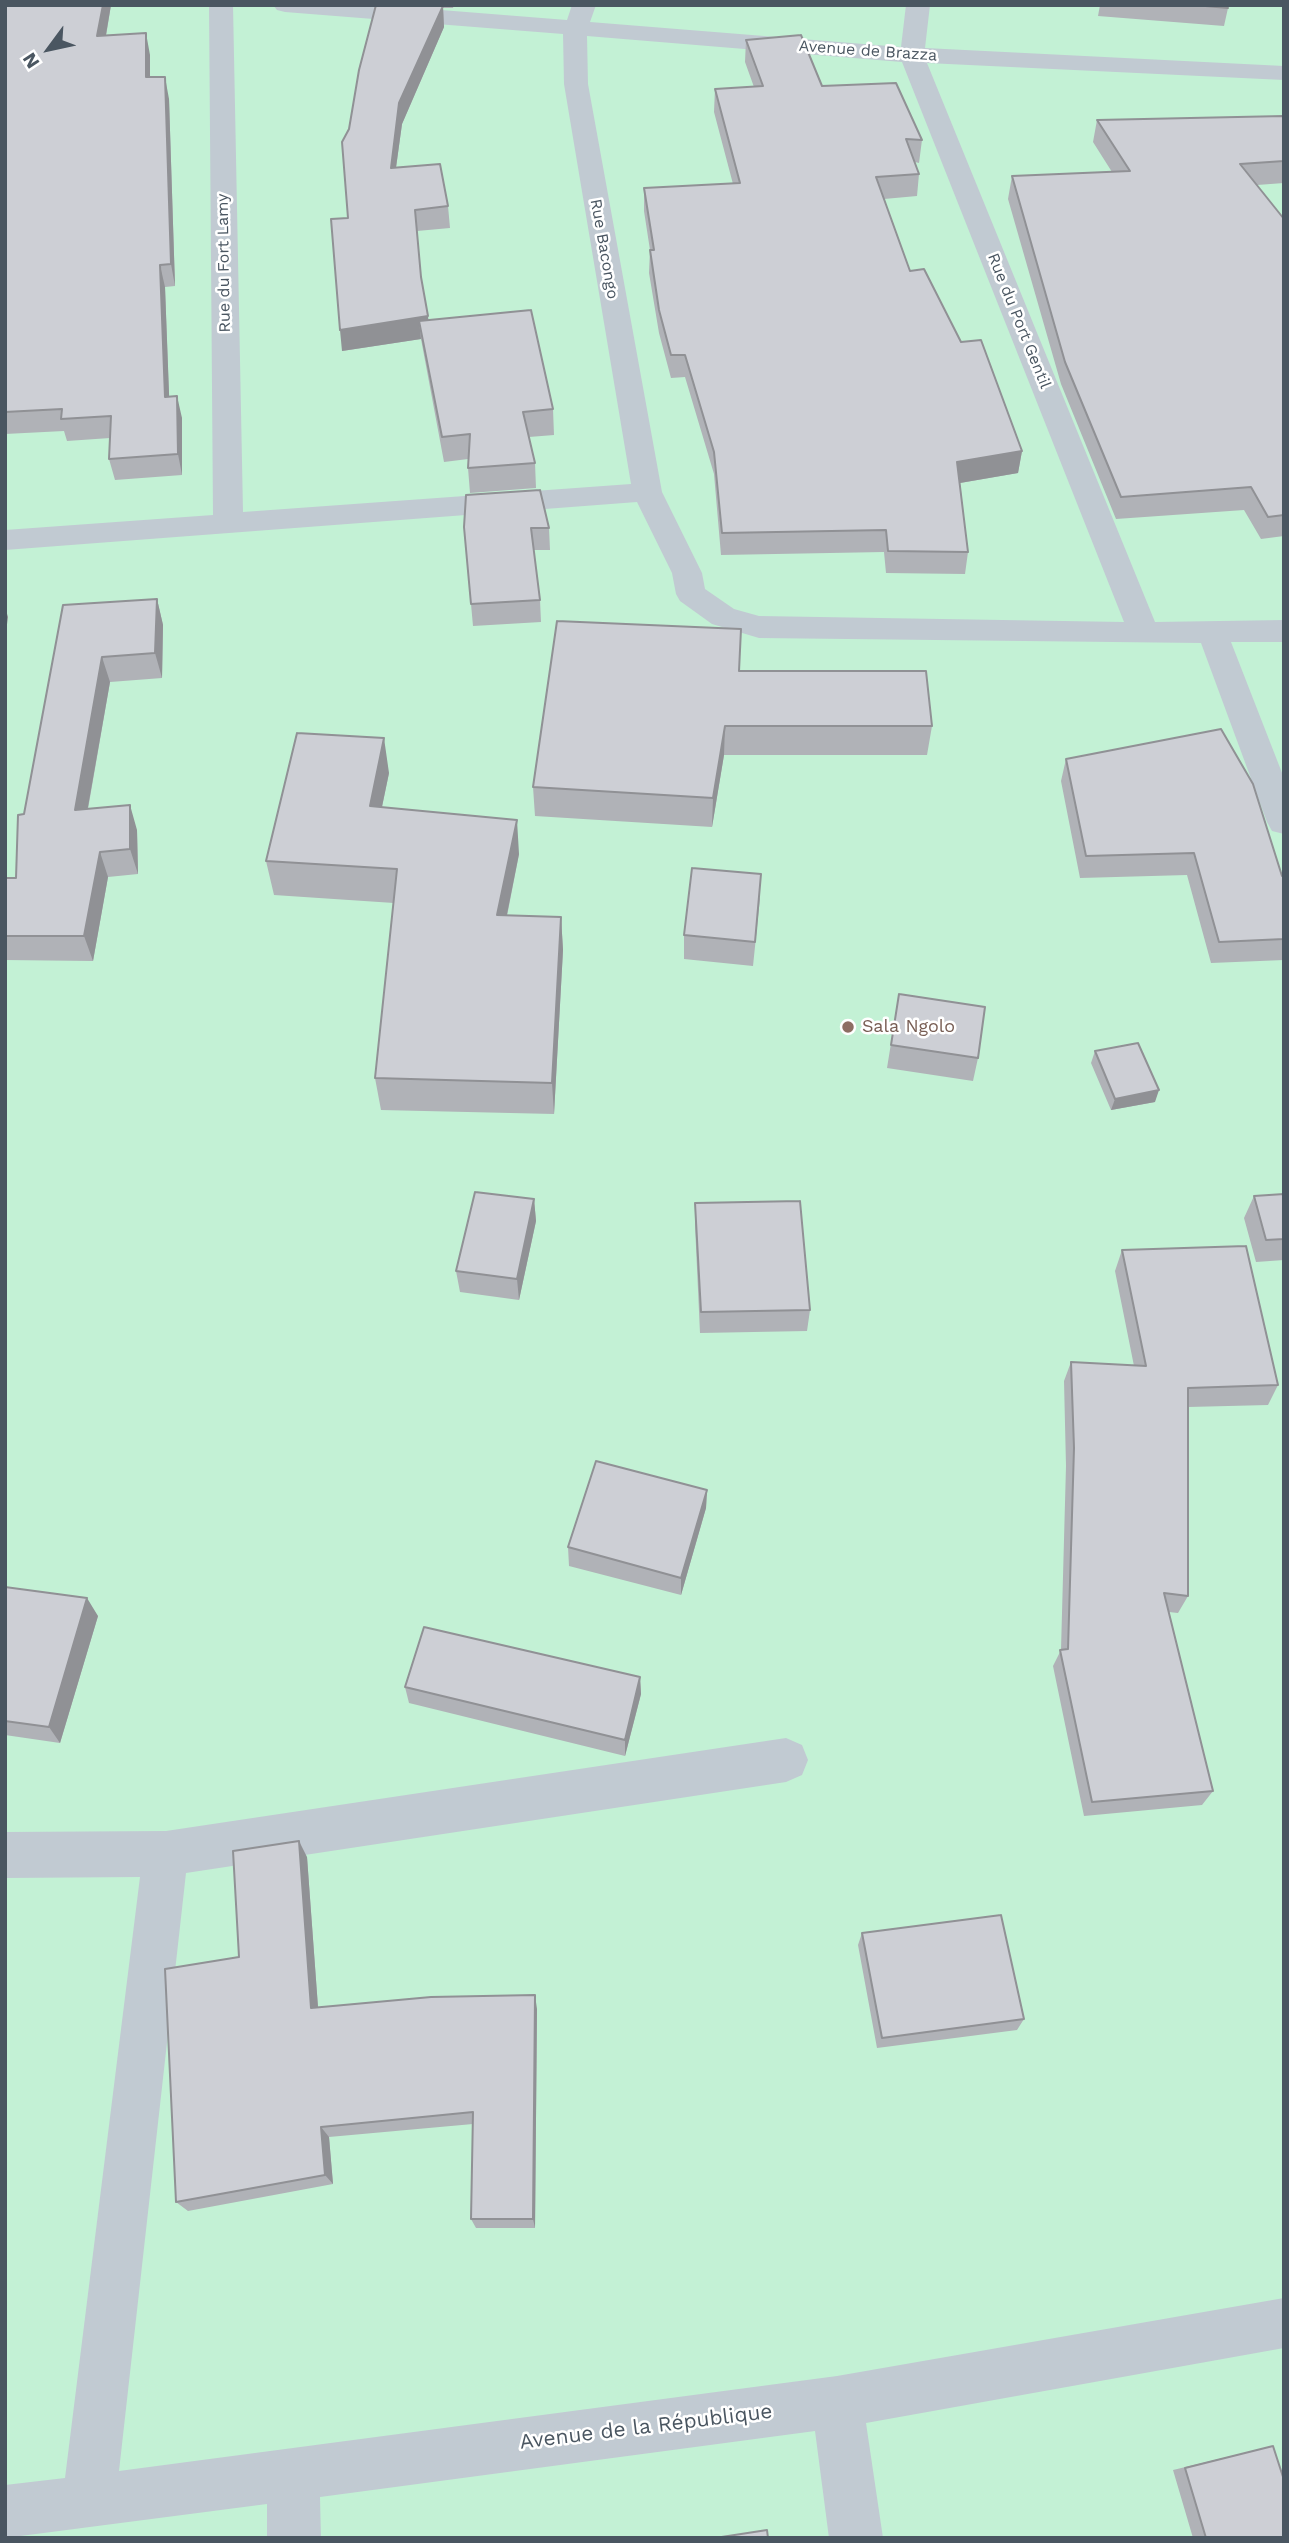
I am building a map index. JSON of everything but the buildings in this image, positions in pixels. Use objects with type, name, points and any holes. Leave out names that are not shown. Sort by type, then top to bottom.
[{"type":"street","name":"Rue du Fort Lamy","points":[[221,5],[228,522]]},
{"type":"street","name":"Avenue de Brazza","points":[[285,5],[580,18],[912,55],[1284,73]]},
{"type":"street","name":"Rue du Port Gentil","points":[[918,5],[912,55],[1144,633]]},
{"type":"street","name":"Rue Bacongo","points":[[580,18],[576,84],[647,492],[687,573],[691,594],[723,617],[759,627],[1144,633],[1284,631]]},
{"type":"street","points":[[5,540],[647,492]]},
{"type":"street","points":[[1212,632],[1284,822]]},
{"type":"street","points":[[5,1855],[166,1854],[786,1760]]},
{"type":"street","points":[[89,2500],[166,1854]]},
{"type":"street","name":"Avenue de la République","points":[[5,2512],[837,2402],[1284,2323]]},
{"type":"street","points":[[837,2402],[856,2538]]},
{"type":"street","points":[[293,2473],[294,2538]]},
{"type":"green space","points":[[5,5],[1284,5],[1284,2538],[5,2538]]},
{"type":"place","name":"Sala Ngolo","points":[[848,1027]]}]
